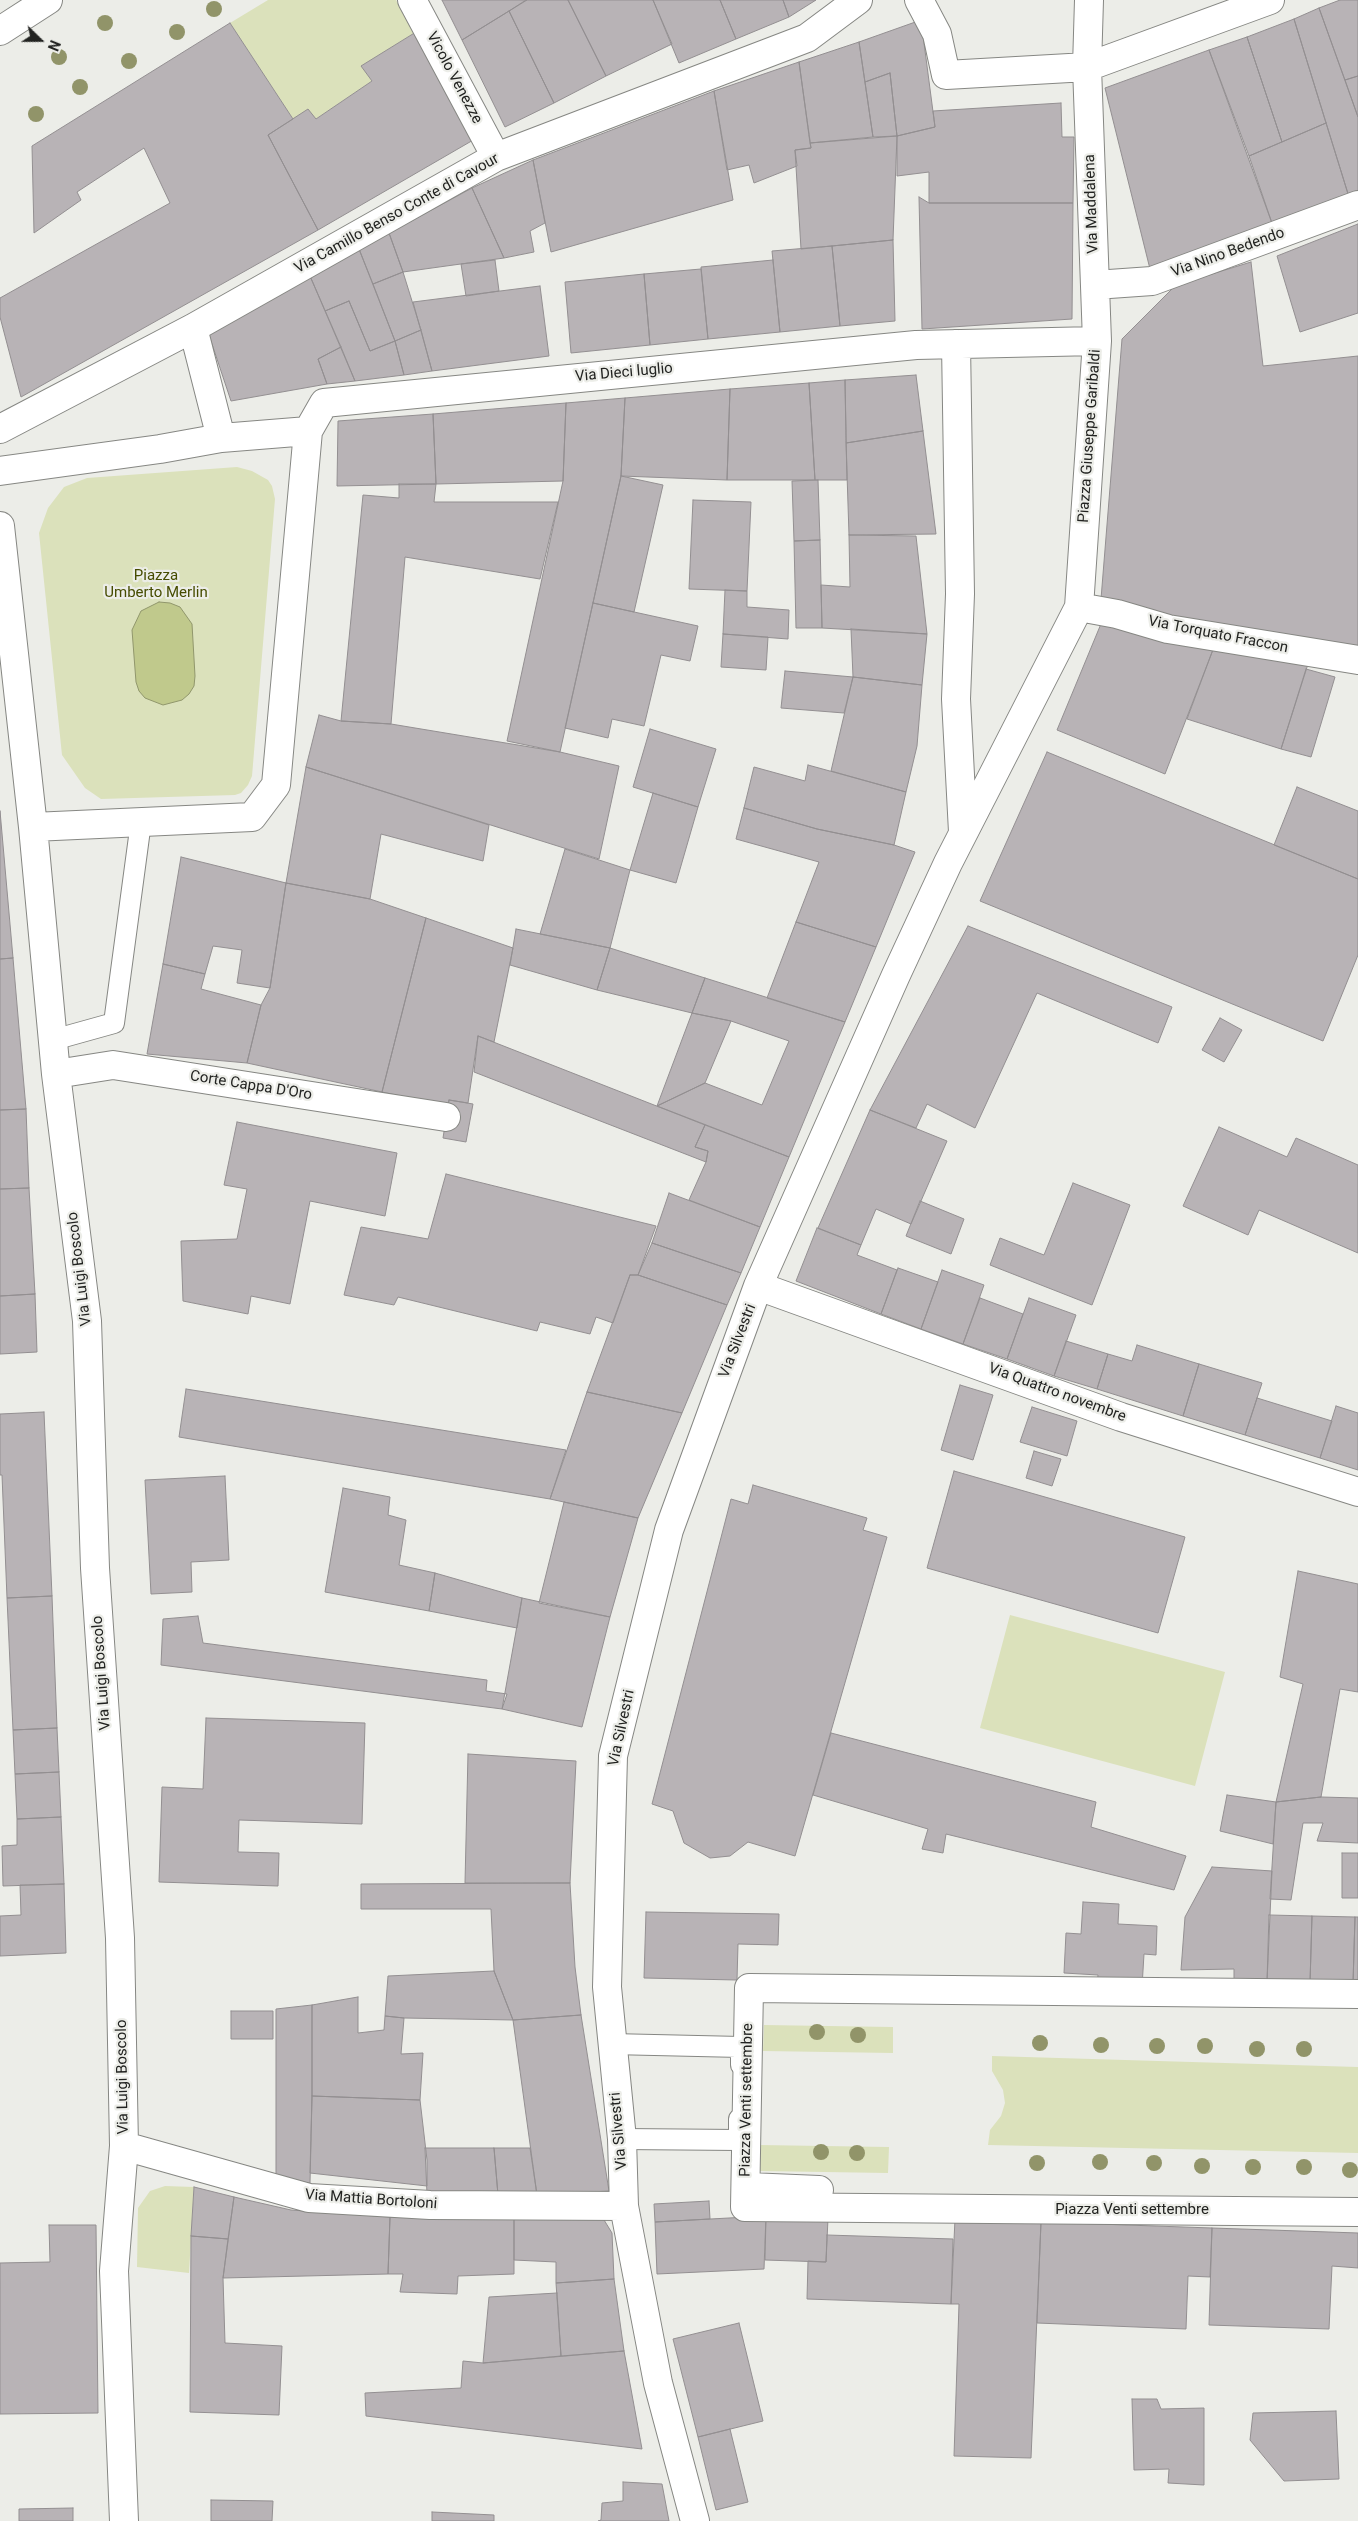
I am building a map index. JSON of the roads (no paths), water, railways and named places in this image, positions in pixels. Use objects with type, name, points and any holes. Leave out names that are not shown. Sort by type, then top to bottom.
[{"type":"street","points":[[0,30],[48,0]]},
{"type":"street","name":"Vicolo Venezze","points":[[412,0],[496,157]]},
{"type":"street","name":"Via Camillo Benso Conte di Cavour","points":[[0,429],[193,328],[496,157],[807,38],[858,0]]},
{"type":"street","points":[[919,0],[937,34],[946,75],[1087,67],[1270,0]]},
{"type":"street","name":"Via Maddalena","points":[[1089,0],[1087,67],[1097,341]]},
{"type":"street","name":"Via Nino Bedendo","points":[[1094,285],[1152,281],[1358,205]]},
{"type":"street","points":[[193,328],[221,438]]},
{"type":"street","name":"Piazza Giuseppe Garibaldi","points":[[896,975],[962,832],[1079,608],[1097,341],[956,344],[960,594],[956,699],[962,832]]},
{"type":"street","name":"Via Dieci luglio","points":[[308,431],[324,403],[906,346],[956,344]]},
{"type":"street","points":[[0,471],[160,449],[221,438],[308,431],[276,785],[252,817],[33,826],[0,526]]},
{"type":"street","name":"Via Torquato Fraccon","points":[[1079,608],[1117,614],[1168,629],[1358,660]]},
{"type":"street","name":"Via Luigi Boscolo","points":[[33,826],[56,1074],[87,1321],[95,1568],[120,1938],[124,2146],[114,2271],[124,2521]]},
{"type":"street","name":"Via Silvestri","points":[[695,2521],[658,2383],[624,2206],[622,2139],[611,2044],[607,1987],[613,1756],[669,1530],[758,1286],[896,975]]},
{"type":"street","name":"Corte Cappa D'Oro","points":[[56,1074],[113,1065],[446,1117]]},
{"type":"street","name":"Via Quattro novembre","points":[[758,1286],[1121,1417],[1358,1492]]},
{"type":"street","name":"Piazza Venti settembre","points":[[1358,1994],[749,1988],[745,2208],[1358,2212]]},
{"type":"street","points":[[751,1993],[945,2004]]},
{"type":"street","name":"Via Mattia Bortoloni","points":[[124,2146],[309,2198],[430,2205],[624,2206]]},
{"type":"street","name":"Piazza Venti settembre","points":[[748,2187],[944,2195]]},
{"type":"lane","points":[[53,1040],[114,1024],[141,822]]},
{"type":"lane","name":"Piazza Venti settembre","points":[[611,2044],[741,2047],[739,2140],[622,2139]]},
{"type":"park label","name":"Piazza Umberto Merlin","points":[[156,584]]}]
